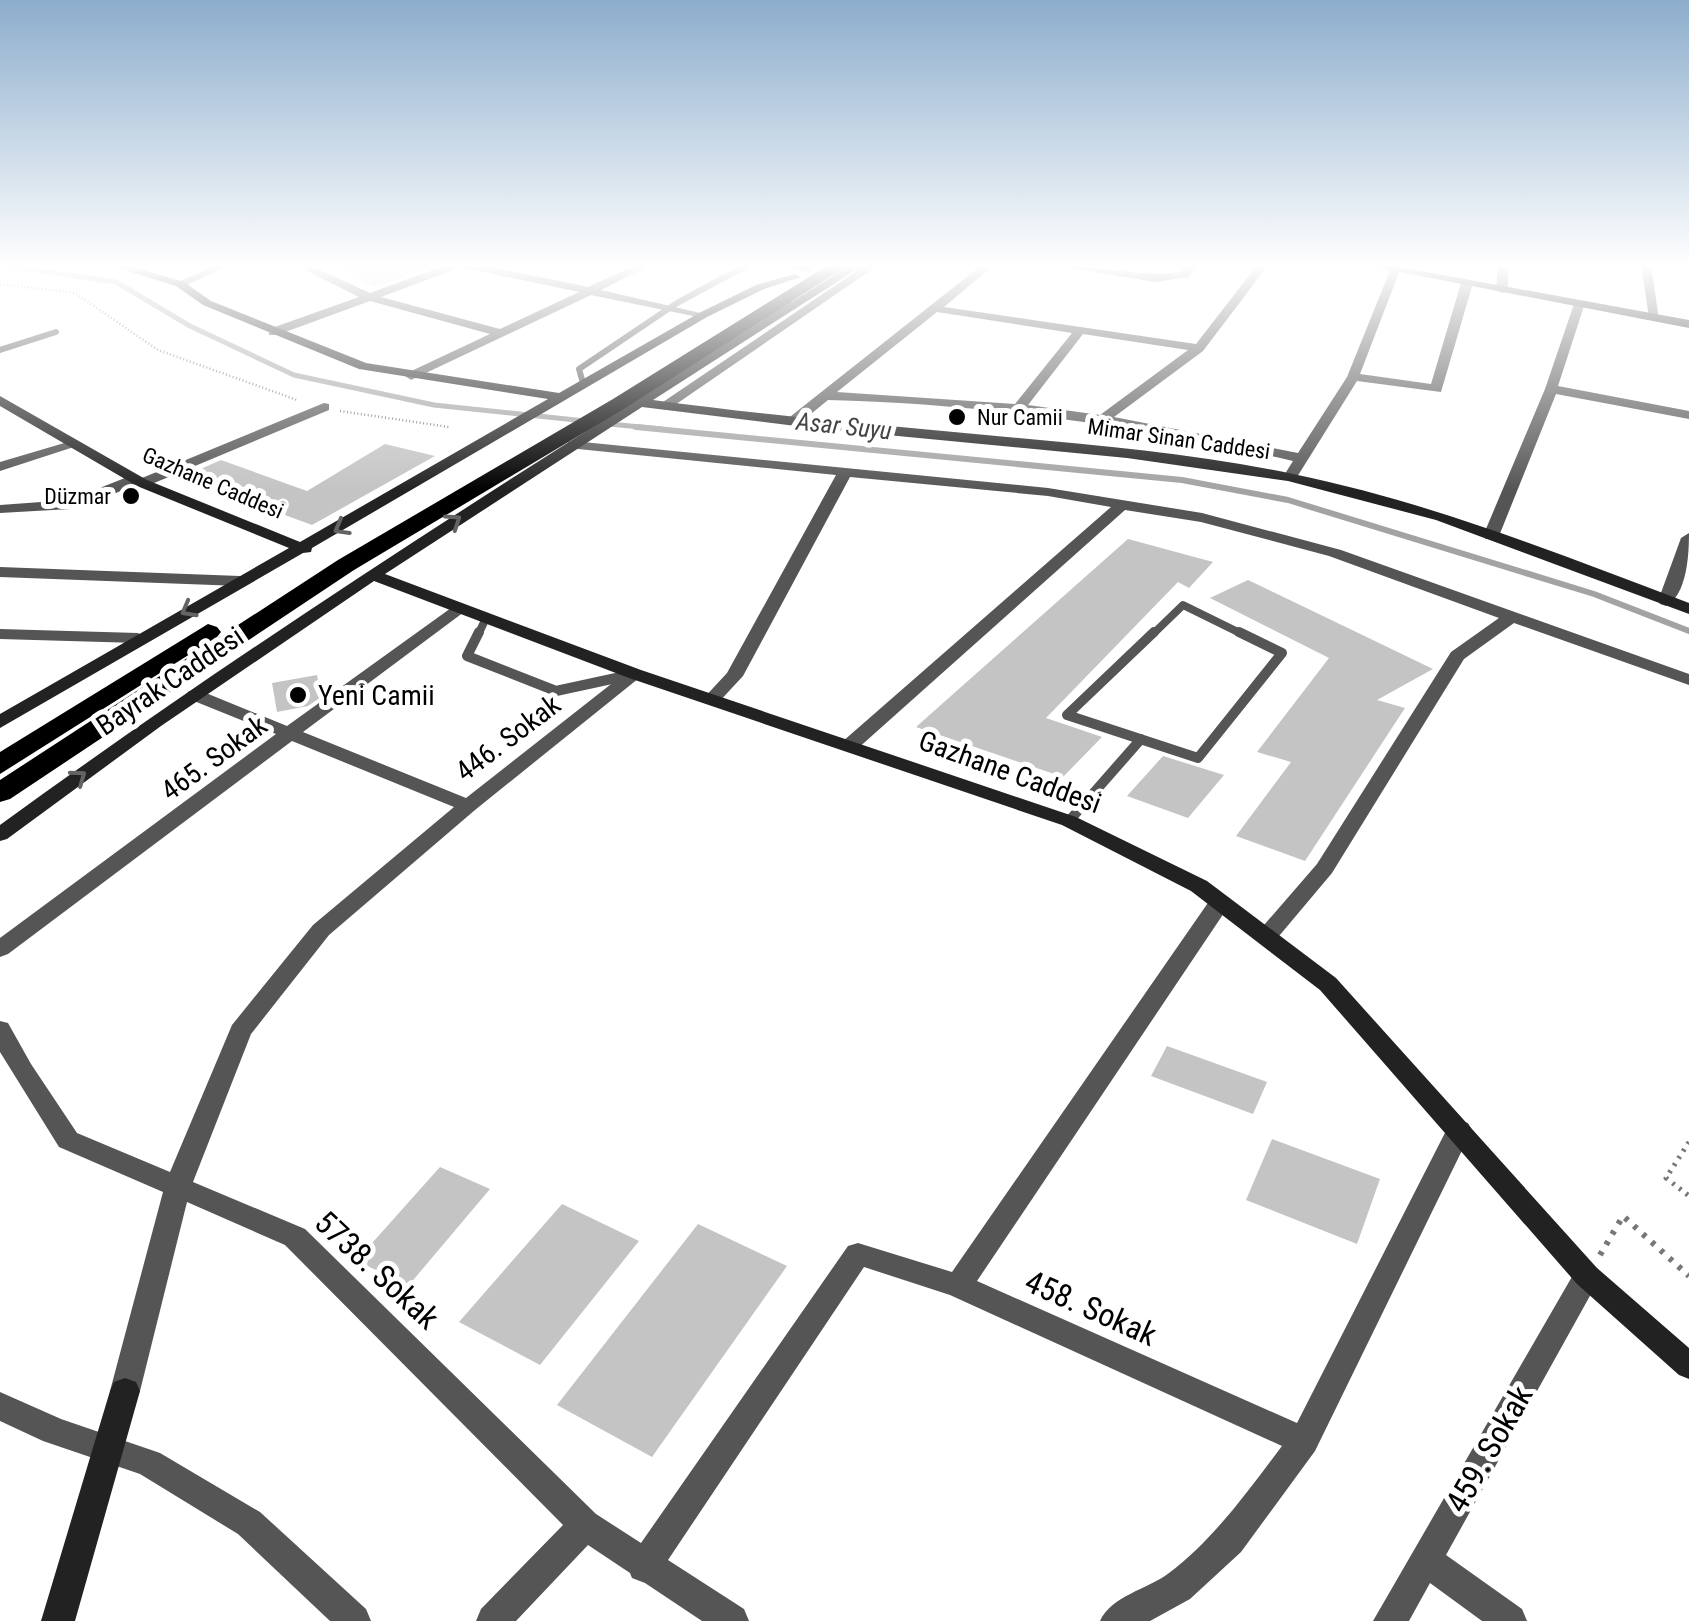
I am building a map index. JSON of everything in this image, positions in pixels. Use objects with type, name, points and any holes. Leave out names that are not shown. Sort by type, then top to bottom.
[{"type":"highway","points":[[2,785],[497,445],[676,340]]},
{"type":"highway","points":[[2,785],[346,565],[541,450],[633,404],[728,340]]},
{"type":"main road","points":[[293,340],[362,366],[554,401]]},
{"type":"main road","name":"Bayrak Caddesi","points":[[4,716],[240,581],[497,445],[554,401],[586,391],[666,340]]},
{"type":"main road","name":"Bayrak Caddesi","points":[[0,835],[195,695],[373,576],[633,404],[746,340]]},
{"type":"main road","name":"Gazhane Caddesi","points":[[0,400],[138,481],[305,549]]},
{"type":"main road","name":"Mimar Sinan Caddesi","points":[[633,404],[1107,450],[1290,478],[1378,499],[1491,536],[1689,610]]},
{"type":"main road","name":"Gazhane Caddesi","points":[[373,576],[636,674],[1068,820],[1200,886],[1328,984],[1587,1276],[1689,1366]]},
{"type":"main road","points":[[58,1621],[126,1391]]},
{"type":"street","points":[[412,376],[486,340]]},
{"type":"street","points":[[664,406],[751,340]]},
{"type":"street","points":[[796,419],[898,340]]},
{"type":"street","points":[[1018,408],[1072,340]]},
{"type":"street","points":[[1143,340],[1198,348]]},
{"type":"street","points":[[1102,420],[1205,340]]},
{"type":"street","points":[[1290,478],[1353,377],[1368,340]]},
{"type":"street","points":[[1353,377],[1436,389],[1451,340]]},
{"type":"street","points":[[1491,536],[1567,340]]},
{"type":"street","points":[[1551,389],[1689,415]]},
{"type":"street","points":[[825,396],[941,400],[1018,408],[1301,458]]},
{"type":"street","points":[[0,508],[60,510],[88,504],[324,408]]},
{"type":"street","points":[[578,442],[1124,503],[1297,542],[1689,680]]},
{"type":"street","points":[[0,467],[76,444]]},
{"type":"street","points":[[712,700],[734,676],[846,472]]},
{"type":"street","points":[[848,746],[1124,503]]},
{"type":"street","points":[[1666,601],[1689,538]]},
{"type":"street","points":[[0,572],[240,581]]},
{"type":"street","name":"465. Sokak","points":[[0,949],[293,735],[458,608]]},
{"type":"street","points":[[1266,937],[1312,888],[1456,656],[1512,616]]},
{"type":"street","points":[[0,634],[138,638]]},
{"type":"street","name":"446. Sokak","points":[[195,695],[468,806],[636,674]]},
{"type":"street","points":[[126,1391],[178,1186],[240,1031],[321,930],[468,806]]},
{"type":"street","points":[[958,1286],[1220,902]]},
{"type":"street","name":"5738. Sokak","points":[[0,1029],[21,1070],[68,1140],[295,1236],[585,1525],[732,1621]]},
{"type":"street","points":[[1117,1621],[1178,1587],[1230,1541],[1304,1441],[1459,1130]]},
{"type":"street","name":"458. Sokak","points":[[644,1567],[858,1254],[958,1286],[1304,1441]]},
{"type":"street","name":"459. Sokak","points":[[1390,1621],[1587,1276]]},
{"type":"street","points":[[0,1406],[54,1431],[149,1463],[249,1523],[354,1621]]},
{"type":"street","points":[[493,1621],[585,1525]]},
{"type":"street","points":[[1426,1560],[1510,1621]]},
{"type":"lane","points":[[0,350],[32,340]]},
{"type":"lane","points":[[586,391],[578,373],[583,365],[623,340]]},
{"type":"lane","points":[[1183,605],[1282,653],[1198,758],[1140,739],[1067,714],[1183,605]]},
{"type":"lane","points":[[486,618],[466,656],[511,675],[556,691],[636,674]]},
{"type":"lane","points":[[1068,820],[1140,739]]},
{"type":"path","points":[[143,340],[158,350],[324,408],[449,428]]},
{"type":"path","points":[[1689,1142],[1666,1178],[1689,1196]]},
{"type":"path","points":[[1587,1276],[1623,1216],[1689,1276]]},
{"type":"building","points":[[385,444],[435,456],[312,525],[182,477],[221,460],[307,491]]},
{"type":"building","points":[[1128,539],[1213,562],[1189,588],[1178,582],[1046,718],[1102,737],[1063,777],[916,727]]},
{"type":"building","points":[[1248,580],[1433,669],[1377,700],[1405,708],[1305,861],[1236,836],[1291,762],[1257,752],[1329,658],[1210,598]]},
{"type":"building","name":"Yeni Camii","points":[[317,675],[321,697],[308,706],[277,712],[272,683]]},
{"type":"building","points":[[1163,756],[1224,775],[1188,818],[1127,796]]},
{"type":"building","points":[[1167,1046],[1267,1082],[1253,1114],[1151,1076]]},
{"type":"building","points":[[1272,1139],[1380,1179],[1357,1244],[1246,1200]]},
{"type":"building","points":[[440,1167],[490,1189],[409,1285],[356,1261]]},
{"type":"building","points":[[562,1204],[639,1241],[540,1365],[459,1322]]},
{"type":"building","points":[[698,1224],[787,1266],[652,1457],[557,1405]]},
{"type":"waterway","name":"Asar Suyu","points":[[219,340],[294,375],[434,405],[585,421]]},
{"type":"waterway","name":"Asar Suyu","points":[[609,424],[662,429]]},
{"type":"waterway","name":"Asar Suyu","points":[[636,427],[1182,480],[1288,500],[1594,594],[1689,631]]},
{"type":"place","name":"Nur Camii","points":[[957,417]]},
{"type":"place","name":"Düzmar","points":[[131,496]]},
{"type":"place","name":"Yeni Camii","points":[[298,695]]}]
